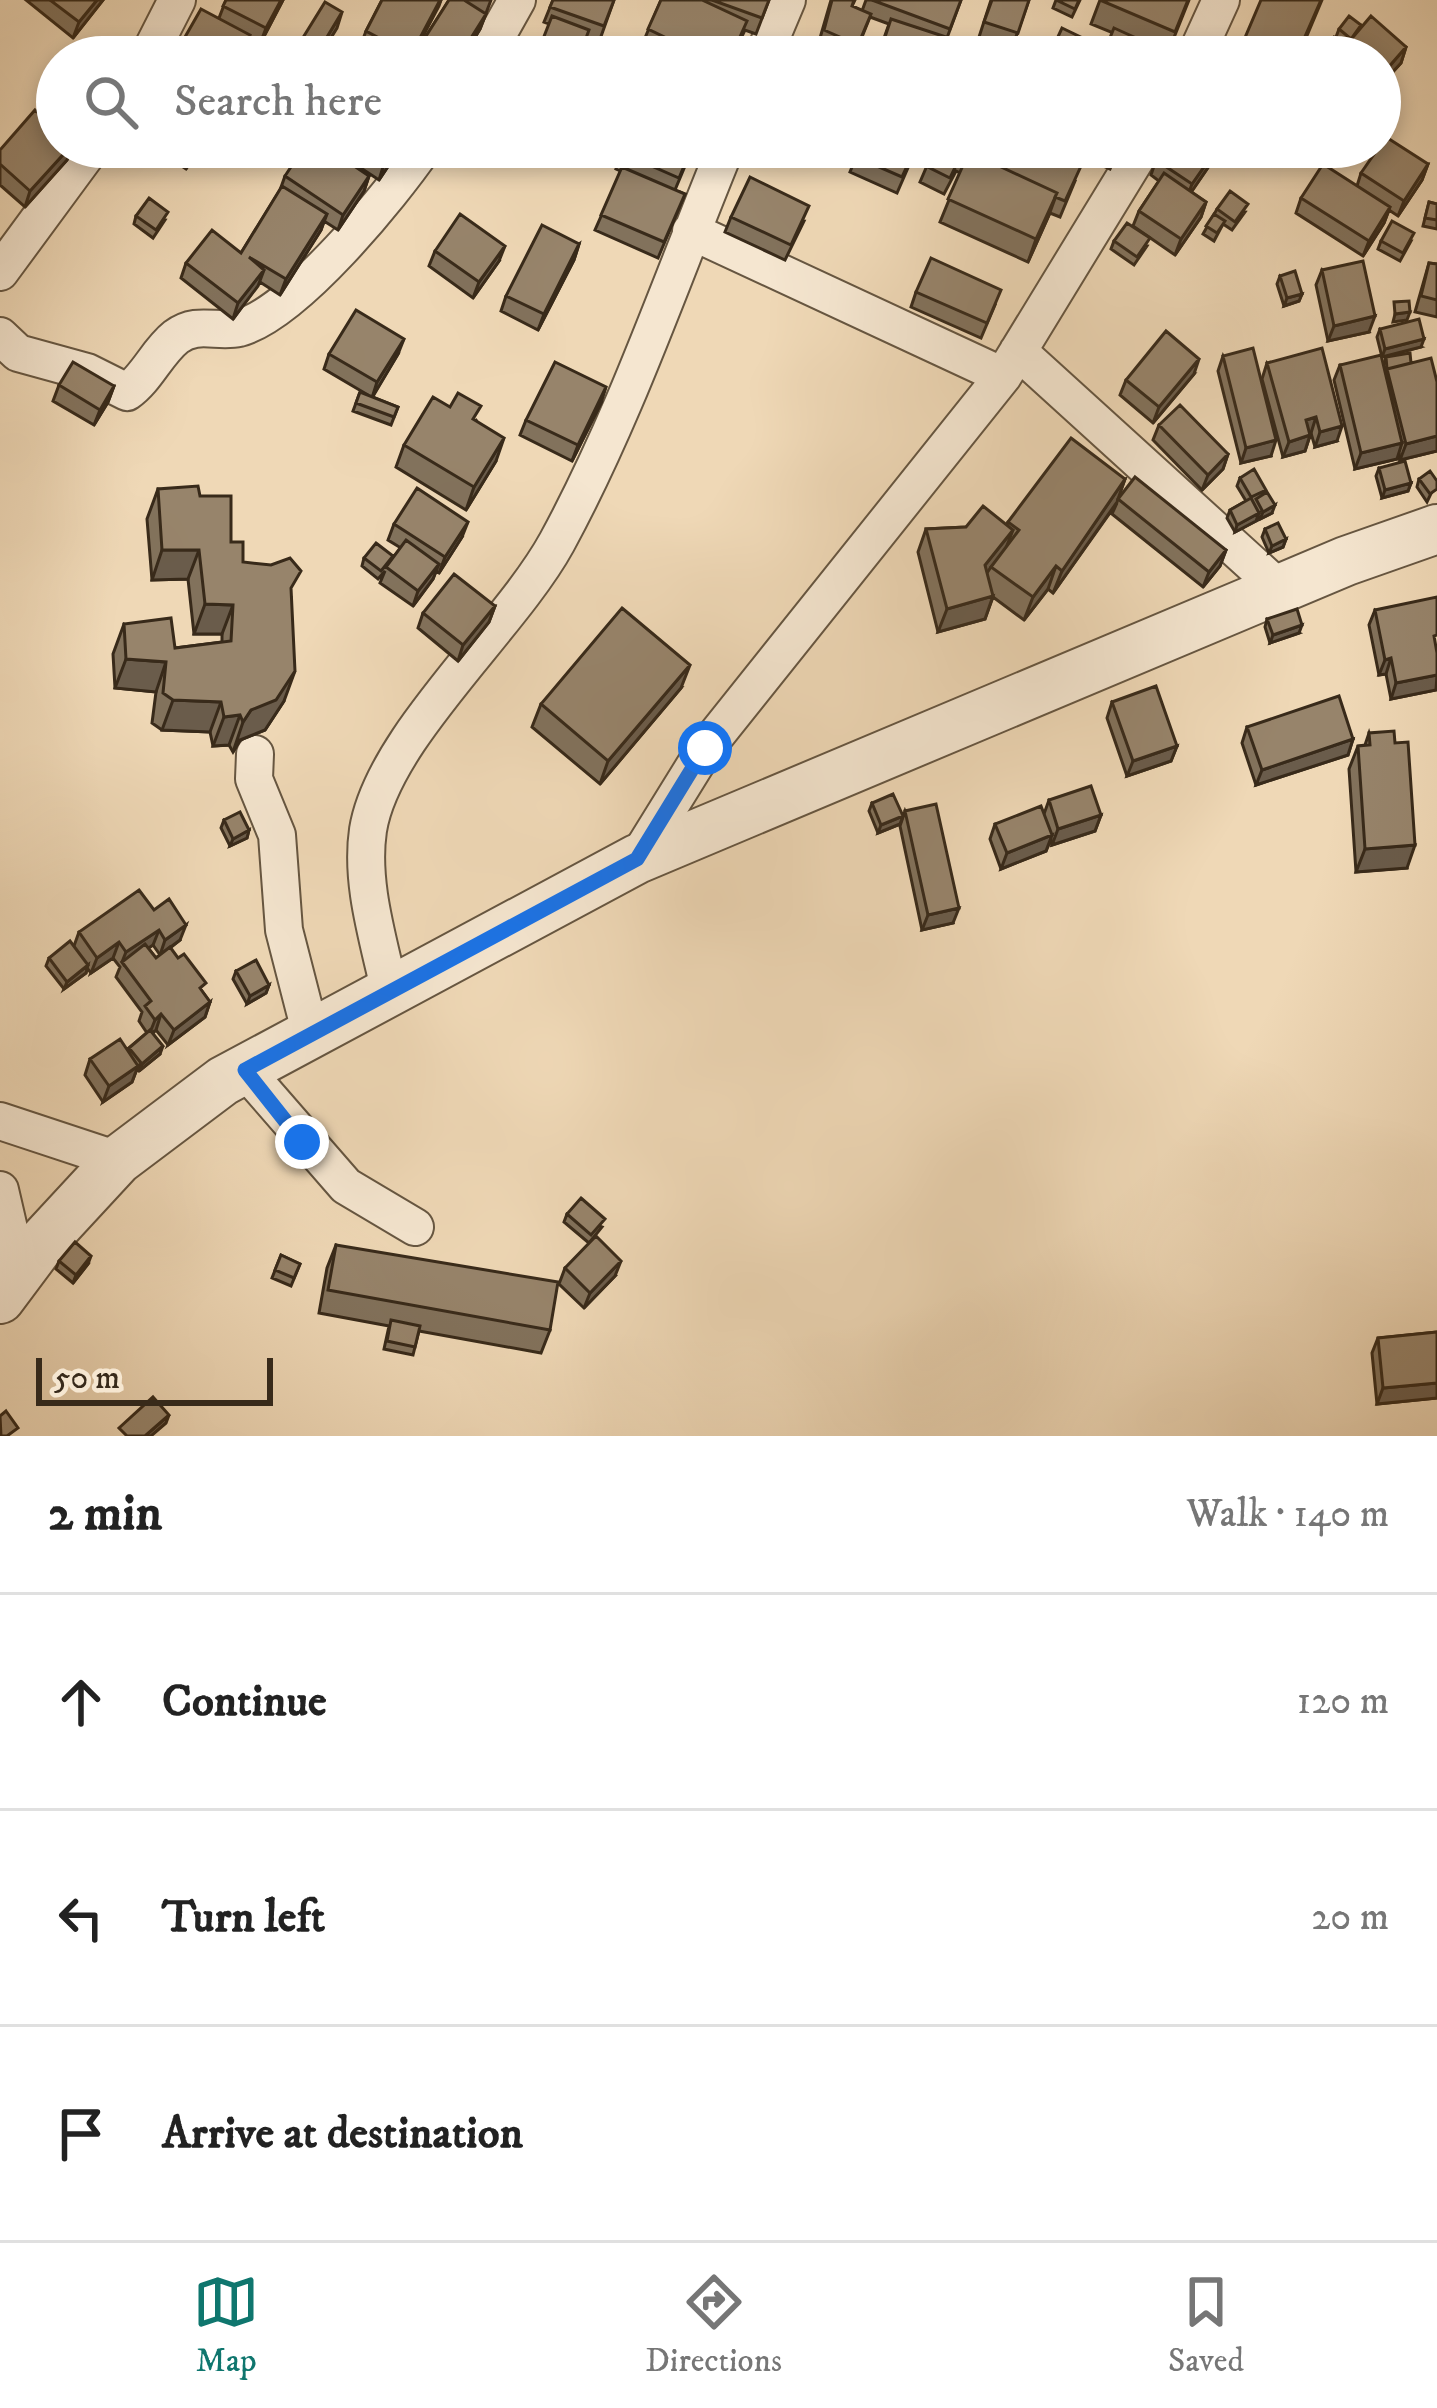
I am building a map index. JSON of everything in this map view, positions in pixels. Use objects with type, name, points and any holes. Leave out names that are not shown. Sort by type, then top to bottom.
[{"type":"street","points":[[159,36],[177,0]]},
{"type":"street","points":[[497,36],[517,0]]},
{"type":"street","points":[[772,36],[787,0]]},
{"type":"street","points":[[1204,36],[1220,0]]},
{"type":"street","points":[[0,272],[77,168]]},
{"type":"street","points":[[0,336],[18,353],[87,373],[127,392],[177,336],[203,326],[238,328],[283,303],[342,247],[407,168]]},
{"type":"street","points":[[390,993],[367,879],[368,828],[418,728],[500,627],[556,543],[717,168]]},
{"type":"street","points":[[637,859],[705,748],[1010,364],[1130,168]]},
{"type":"street","points":[[691,231],[1010,364],[1282,591]]},
{"type":"street","points":[[10,1286],[118,1160],[245,1070],[637,859],[1437,529]]},
{"type":"street","points":[[255,754],[254,779],[277,835],[284,930],[311,1035]]},
{"type":"street","points":[[245,1070],[302,1142],[346,1186],[415,1227]]},
{"type":"street","points":[[0,1121],[118,1160]]},
{"type":"street","points":[[0,1190],[10,1286]]},
{"type":"building","points":[[50,0],[97,0],[79,22]]},
{"type":"building","points":[[226,0],[281,0],[266,28],[223,6]]},
{"type":"building","points":[[382,0],[440,0],[421,36],[375,36],[366,31]]},
{"type":"building","points":[[449,0],[464,0],[486,14],[472,36],[426,36]]},
{"type":"building","points":[[553,0],[614,0],[604,26],[550,7]]},
{"type":"building","points":[[661,0],[702,0],[747,21],[740,36],[662,36],[648,29]]},
{"type":"building","points":[[712,0],[769,0],[762,18]]},
{"type":"building","points":[[832,0],[854,0],[852,6],[871,14],[862,36],[838,36],[824,30]]},
{"type":"building","points":[[872,0],[961,0],[950,29]]},
{"type":"building","points":[[992,0],[1029,0],[1018,33],[984,22]]},
{"type":"building","points":[[1056,0],[1079,0],[1075,9]]},
{"type":"building","points":[[1100,0],[1188,0],[1175,32]]},
{"type":"building","points":[[1261,0],[1321,0],[1305,36],[1246,36]]},
{"type":"building","points":[[325,2],[342,12],[328,36],[304,36]]},
{"type":"building","points":[[201,9],[250,35],[249,36],[186,36]]},
{"type":"building","points":[[552,16],[589,30],[587,36],[544,36]]},
{"type":"building","points":[[1349,16],[1361,25],[1353,36],[1339,29]]},
{"type":"building","points":[[1371,16],[1394,36],[1354,36]]},
{"type":"building","points":[[891,19],[943,36],[885,36]]},
{"type":"building","points":[[35,110],[36,168],[51,168],[30,191],[0,164],[0,150]]},
{"type":"building","points":[[1401,147],[1428,164],[1404,201],[1361,173],[1364,168],[1401,168]]},
{"type":"building","points":[[290,168],[357,168],[369,176],[343,215],[285,176]]},
{"type":"building","points":[[622,168],[685,194],[664,242],[601,215]]},
{"type":"building","points":[[656,168],[683,168],[679,178]]},
{"type":"building","points":[[881,168],[906,168],[902,177]]},
{"type":"building","points":[[930,168],[955,168],[950,178]]},
{"type":"building","points":[[962,168],[1003,168],[1057,193],[1036,239],[948,199]]},
{"type":"building","points":[[1003,168],[1080,168],[1065,201],[1055,197],[1057,193]]},
{"type":"building","points":[[1168,168],[1203,168],[1192,184]]},
{"type":"building","points":[[1320,168],[1329,168],[1390,207],[1369,241],[1301,198]]},
{"type":"building","points":[[1164,173],[1206,202],[1181,239],[1139,211]]},
{"type":"building","points":[[750,177],[809,206],[791,245],[731,217]]},
{"type":"building","points":[[282,186],[327,214],[286,279],[249,257],[264,270],[238,303],[186,263],[212,230],[241,253]]},
{"type":"building","points":[[1230,191],[1248,204],[1235,222],[1217,209]]},
{"type":"building","points":[[149,198],[168,212],[156,230],[136,216]]},
{"type":"building","points":[[1429,202],[1437,204],[1437,220],[1425,218]]},
{"type":"building","points":[[460,214],[505,246],[479,282],[435,251]]},
{"type":"building","points":[[1214,214],[1225,221],[1217,233],[1206,226]]},
{"type":"building","points":[[1392,221],[1414,233],[1403,253],[1381,241]]},
{"type":"building","points":[[1127,223],[1150,238],[1137,257],[1114,241]]},
{"type":"building","points":[[542,225],[579,244],[544,314],[506,296]]},
{"type":"building","points":[[931,258],[1001,290],[987,323],[916,292]]},
{"type":"building","points":[[1363,261],[1375,316],[1334,326],[1322,270]]},
{"type":"building","points":[[1429,263],[1437,264],[1437,300],[1421,296]]},
{"type":"building","points":[[1295,271],[1302,294],[1287,298],[1280,276]]},
{"type":"building","points":[[1409,301],[1410,312],[1395,314],[1394,302]]},
{"type":"building","points":[[356,310],[404,339],[377,382],[329,354]]},
{"type":"building","points":[[1419,319],[1424,339],[1385,349],[1380,329]]},
{"type":"building","points":[[1166,331],[1199,359],[1159,407],[1126,380]]},
{"type":"building","points":[[1253,348],[1276,440],[1246,448],[1223,356]]},
{"type":"building","points":[[1322,348],[1342,426],[1320,432],[1316,417],[1306,420],[1310,435],[1289,442],[1267,363]]},
{"type":"building","points":[[1410,353],[1411,363],[1387,369],[1386,357]]},
{"type":"building","points":[[1381,355],[1402,443],[1361,453],[1340,365]]},
{"type":"building","points":[[1431,358],[1437,382],[1437,436],[1406,444],[1387,369]]},
{"type":"building","points":[[73,362],[114,386],[100,410],[59,385]]},
{"type":"building","points":[[555,362],[606,387],[578,445],[526,420]]},
{"type":"building","points":[[360,392],[398,407],[394,417],[356,403]]},
{"type":"building","points":[[458,393],[481,406],[473,419],[504,438],[474,487],[404,445],[433,397],[450,407]]},
{"type":"building","points":[[1180,405],[1228,454],[1208,475],[1159,425]]},
{"type":"building","points":[[1071,438],[1125,479],[1062,571],[1056,566],[1033,597],[991,567],[1019,530],[1008,522]]},
{"type":"building","points":[[1405,461],[1411,483],[1385,490],[1379,468]]},
{"type":"building","points":[[1254,469],[1266,490],[1251,497],[1240,478]]},
{"type":"building","points":[[1430,471],[1437,489],[1430,494],[1419,479]]},
{"type":"building","points":[[1135,477],[1226,550],[1209,572],[1118,499]]},
{"type":"building","points":[[198,486],[200,496],[231,496],[231,542],[243,542],[243,562],[271,565],[290,558],[301,571],[291,588],[295,671],[276,700],[251,710],[243,722],[240,715],[224,717],[221,702],[173,700],[163,693],[166,662],[126,659],[124,624],[171,618],[175,648],[231,641],[233,605],[205,604],[199,550],[162,550],[158,489]]},
{"type":"building","points":[[417,488],[468,522],[445,557],[394,524]]},
{"type":"building","points":[[1267,492],[1275,505],[1263,512],[1256,499]]},
{"type":"building","points":[[1251,498],[1259,513],[1237,525],[1230,510]]},
{"type":"building","points":[[983,506],[1013,530],[985,565],[993,596],[947,609],[926,529],[966,527]]},
{"type":"building","points":[[1278,523],[1286,539],[1272,546],[1265,529]]},
{"type":"building","points":[[406,540],[439,564],[418,591],[386,567]]},
{"type":"building","points":[[376,543],[393,556],[381,571],[364,558]]},
{"type":"building","points":[[454,574],[495,606],[463,645],[423,613]]},
{"type":"building","points":[[1437,597],[1437,675],[1396,683],[1391,658],[1385,660],[1375,610]]},
{"type":"building","points":[[622,608],[690,665],[608,761],[541,704]]},
{"type":"building","points":[[1297,609],[1302,625],[1273,635],[1267,619]]},
{"type":"building","points":[[1156,686],[1177,746],[1133,761],[1112,702]]},
{"type":"building","points":[[1339,696],[1353,739],[1262,770],[1247,727]]},
{"type":"building","points":[[1394,731],[1395,743],[1408,742],[1415,845],[1365,849],[1358,746],[1370,745],[1369,733]]},
{"type":"building","points":[[1091,786],[1101,815],[1058,829],[1049,800]]},
{"type":"building","points":[[893,794],[903,816],[881,825],[872,803]]},
{"type":"building","points":[[936,804],[959,908],[928,915],[905,811]]},
{"type":"building","points":[[1041,806],[1052,835],[1007,853],[995,824]]},
{"type":"building","points":[[240,812],[249,830],[233,839],[224,820]]},
{"type":"building","points":[[139,890],[154,910],[169,899],[186,925],[165,940],[159,930],[126,952],[119,942],[97,958],[79,932]]},
{"type":"building","points":[[70,941],[88,965],[67,982],[49,958]]},
{"type":"building","points":[[145,944],[156,958],[170,947],[178,958],[184,954],[206,983],[200,988],[210,1002],[174,1030],[161,1014],[155,1020],[145,1006],[151,1001],[122,962]]},
{"type":"building","points":[[256,960],[269,985],[250,996],[236,971]]},
{"type":"building","points":[[150,1030],[163,1046],[142,1064],[129,1048]]},
{"type":"building","points":[[120,1039],[138,1066],[109,1086],[90,1059]]},
{"type":"building","points":[[581,1198],[605,1219],[591,1235],[567,1214]]},
{"type":"building","points":[[596,1236],[621,1261],[590,1293],[565,1268]]},
{"type":"building","points":[[75,1242],[91,1256],[76,1275],[59,1261]]},
{"type":"building","points":[[336,1245],[558,1282],[550,1330],[328,1290]]},
{"type":"building","points":[[281,1255],[300,1264],[294,1278],[275,1270]]},
{"type":"building","points":[[391,1320],[420,1326],[415,1347],[387,1341]]},
{"type":"building","points":[[1437,1332],[1437,1383],[1383,1388],[1378,1338]]},
{"type":"building","points":[[153,1397],[169,1415],[145,1436],[127,1436],[119,1428]]},
{"type":"building","points":[[6,1411],[18,1428],[1,1436],[0,1416]]},
{"type":"route","points":[[302,1142],[245,1070],[637,859],[705,748]]}]
